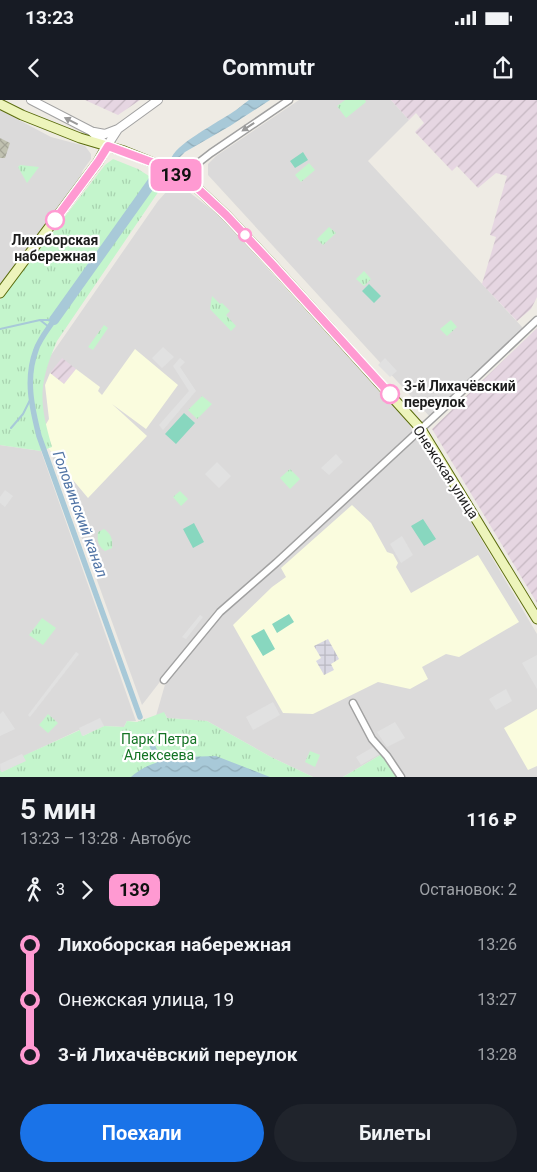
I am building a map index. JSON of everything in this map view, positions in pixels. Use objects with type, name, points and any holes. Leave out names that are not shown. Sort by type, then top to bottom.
[{"type":"main road","name":"Онежская улица","points":[[0,104],[71,135],[154,163],[196,187],[233,222],[421,429],[537,619]]},
{"type":"main road","points":[[0,293],[108,146]]},
{"type":"street","points":[[31,100],[90,131],[108,146],[118,130]]},
{"type":"street","points":[[90,131],[104,134],[118,130],[158,100]]},
{"type":"street","points":[[180,177],[211,153],[288,100]]},
{"type":"street","points":[[164,680],[220,612],[276,563],[537,320]]},
{"type":"street","points":[[353,703],[372,739],[387,756],[401,777]]},
{"type":"shaded area","points":[[85,100],[140,100],[118,115]]},
{"type":"shaded area","points":[[299,100],[391,100],[409,120],[368,161],[523,328],[430,417],[208,175],[208,164],[216,156]]},
{"type":"shaded area","points":[[391,100],[537,100],[537,297],[531,309],[517,321],[482,284],[496,237],[490,235],[507,176],[496,173],[478,188],[457,166],[452,171],[415,132],[424,123],[416,113],[409,120]]},
{"type":"shaded area","points":[[0,110],[51,137],[85,146],[91,154],[91,159],[83,170],[78,183],[0,286]]},
{"type":"shaded area","points":[[0,138],[10,143],[5,158],[0,158]]},
{"type":"shaded area","points":[[185,189],[220,216],[410,425],[412,431],[410,436],[273,562],[214,612],[142,705],[36,411],[40,371],[158,201],[168,190]]},
{"type":"shaded area","points":[[537,328],[537,603],[432,429]]},
{"type":"shaded area","points":[[163,347],[174,357],[162,368],[152,358]]},
{"type":"shaded area","points":[[135,349],[178,385],[146,429],[112,404],[147,436],[88,498],[73,480],[61,481],[56,458],[39,436],[49,419],[45,385],[50,373],[64,384],[76,369],[100,387],[98,391],[102,395]]},
{"type":"shaded area","points":[[62,358],[76,369],[64,384],[50,373]]},
{"type":"shaded area","points":[[180,358],[185,362],[180,367],[196,391],[163,430],[159,425],[189,391],[173,366]]},
{"type":"shaded area","points":[[385,358],[397,371],[390,377],[378,365]]},
{"type":"shaded area","points":[[415,440],[421,440],[425,444],[537,634],[537,777],[405,777],[387,751],[343,777],[313,777],[271,757],[207,721],[167,718],[165,714],[156,716],[166,681],[223,614]]},
{"type":"shaded area","points":[[0,445],[41,451],[136,721],[127,721],[124,727],[104,726],[82,736],[79,730],[24,756],[26,761],[1,772],[0,770]]},
{"type":"shaded area","points":[[336,454],[343,462],[329,475],[321,468]]},
{"type":"shaded area","points":[[217,462],[231,476],[219,488],[205,474]]},
{"type":"shaded area","points":[[5,490],[13,496],[5,507],[0,503],[0,497]]},
{"type":"shaded area","points":[[352,505],[371,523],[387,552],[393,554],[398,563],[396,567],[411,593],[478,555],[519,622],[459,657],[446,654],[422,667],[428,679],[410,689],[378,682],[313,714],[283,713],[233,625],[272,587],[286,577],[281,568]]},
{"type":"shaded area","points":[[402,536],[413,555],[401,563],[390,544]]},
{"type":"shaded area","points":[[200,615],[203,617],[186,639],[182,637]]},
{"type":"shaded area","points":[[328,639],[339,659],[331,664],[334,670],[324,675],[316,661],[321,658],[314,646]]},
{"type":"shaded area","points":[[76,652],[79,654],[30,717],[28,715]]},
{"type":"shaded area","points":[[537,655],[537,689],[522,663]]},
{"type":"shaded area","points":[[506,689],[512,701],[496,710],[489,699]]},
{"type":"shaded area","points":[[273,702],[280,715],[253,730],[246,717]]},
{"type":"shaded area","points":[[537,709],[537,766],[528,770],[504,728]]},
{"type":"shaded area","points":[[3,711],[15,729],[0,736],[0,714]]},
{"type":"shaded area","points":[[100,718],[104,726],[82,736],[79,728]]},
{"type":"shaded area","points":[[395,722],[405,738],[387,747],[377,732]]},
{"type":"shaded area","points":[[375,746],[380,754],[361,765],[356,757]]},
{"type":"shaded area","points":[[22,754],[26,761],[1,772],[0,764]]},
{"type":"green space","points":[[345,100],[365,100],[366,102],[346,118],[337,106]]},
{"type":"green space","points":[[303,152],[308,160],[295,168],[290,161]]},
{"type":"green space","points":[[113,159],[138,169],[163,185],[57,341],[46,370],[42,394],[45,418],[52,447],[41,451],[0,445],[0,300],[105,165]]},
{"type":"green space","points":[[309,163],[315,170],[301,182],[295,175]]},
{"type":"green space","points":[[20,165],[39,167],[27,183],[18,167]]},
{"type":"green space","points":[[329,227],[336,233],[323,245],[317,239]]},
{"type":"green space","points":[[364,271],[371,279],[364,286],[356,279]]},
{"type":"green space","points":[[369,284],[381,296],[374,303],[362,291]]},
{"type":"green space","points":[[212,296],[230,311],[226,315],[236,326],[231,331],[210,309]]},
{"type":"green space","points":[[451,320],[457,327],[447,336],[440,329]]},
{"type":"green space","points":[[104,325],[108,328],[93,350],[88,347]]},
{"type":"green space","points":[[202,396],[212,404],[197,419],[188,410]]},
{"type":"green space","points":[[184,413],[195,423],[176,444],[165,434]]},
{"type":"green space","points":[[290,469],[300,479],[290,489],[280,478]]},
{"type":"green space","points":[[180,491],[188,499],[181,506],[173,497]]},
{"type":"green space","points":[[423,519],[436,539],[424,546],[411,526]]},
{"type":"green space","points":[[194,523],[204,542],[193,548],[183,529]]},
{"type":"green space","points":[[104,529],[110,535],[112,542],[112,548],[105,551],[98,543],[98,532]]},
{"type":"green space","points":[[289,614],[294,622],[277,633],[272,624]]},
{"type":"green space","points":[[42,618],[56,628],[43,645],[29,635]]},
{"type":"green space","points":[[264,629],[275,649],[263,656],[251,636]]},
{"type":"green space","name":"Парк Петра Алексеева","points":[[164,712],[167,718],[207,721],[271,757],[313,777],[0,777],[0,770],[2,772],[25,761],[23,756],[80,730],[83,736],[104,726],[124,727],[127,721],[137,722]]},
{"type":"green space","points":[[48,714],[58,723],[48,733],[39,725]]},
{"type":"green space","points":[[310,751],[320,755],[315,767],[305,762]]},
{"type":"green space","points":[[382,754],[397,777],[343,777]]},
{"type":"water","points":[[249,100],[270,100],[185,152],[175,162],[171,160],[174,154],[188,141]]},
{"type":"water","points":[[216,756],[270,777],[131,777],[140,770],[161,761]]},
{"type":"waterway","points":[[54,320],[153,181]]},
{"type":"waterway","points":[[40,320],[49,327]]},
{"type":"waterway","points":[[0,329],[40,320],[54,320]]},
{"type":"waterway","name":"Головинский канал","points":[[54,320],[39,342],[33,361],[30,383],[34,415],[39,436],[140,717]]},
{"type":"waterway","points":[[11,428],[23,414],[30,400]]},
{"type":"waterway","name":"Головинский канал","points":[[148,736],[159,761],[163,765]]},
{"type":"bus line","name":"139","points":[[55,220],[108,146],[154,163],[196,187],[226,215],[390,394]]},
{"type":"place","name":"Лихоборская набережная","points":[[55,220]]},
{"type":"place","name":"3-й Лихачёвский переулок","points":[[390,394]]}]
